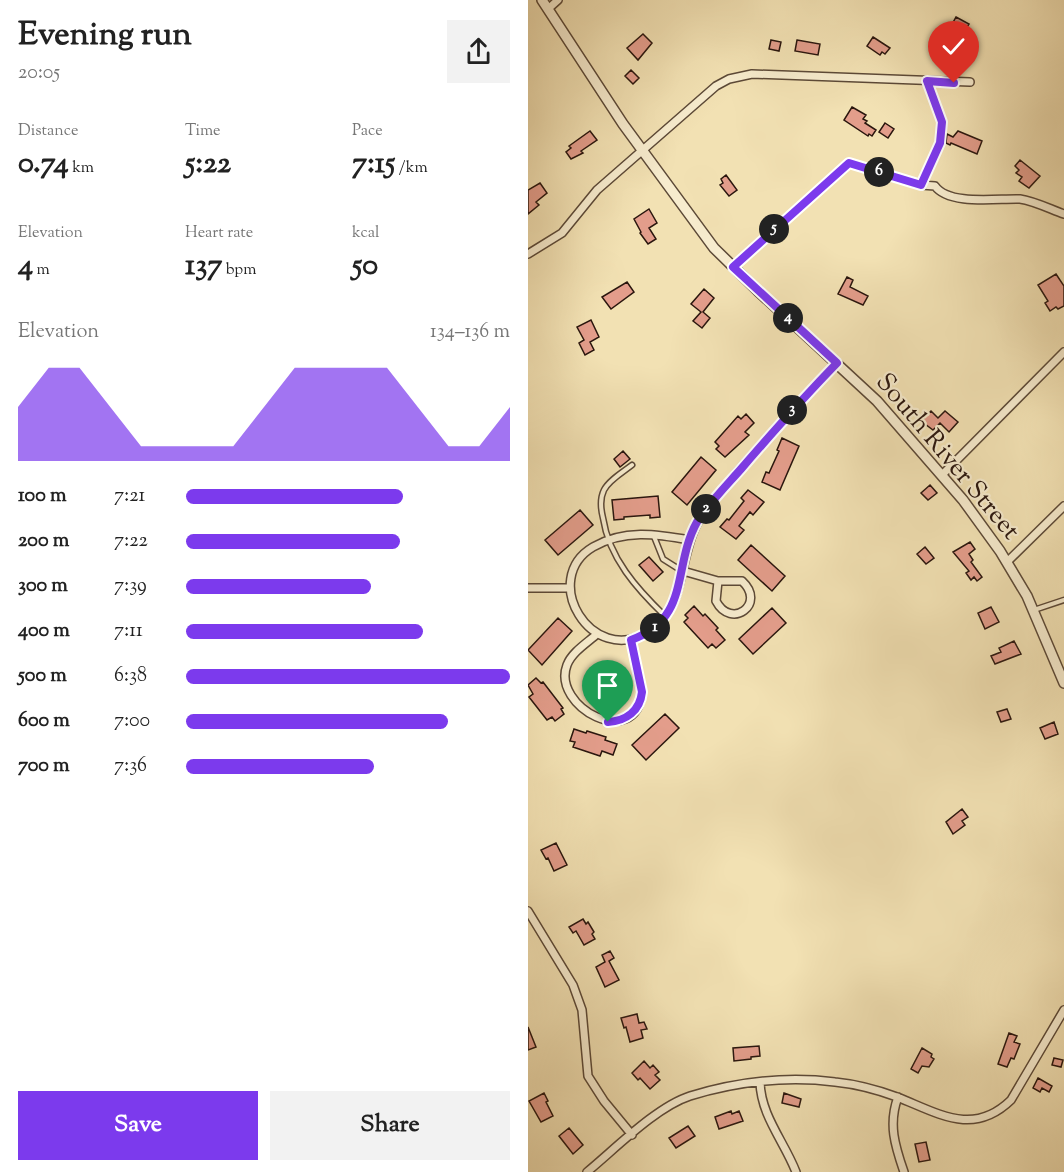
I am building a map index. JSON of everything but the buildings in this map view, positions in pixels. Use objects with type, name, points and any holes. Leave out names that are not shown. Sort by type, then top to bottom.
[{"type":"street","name":"South River Street","points":[[542,0],[603,96],[700,230],[733,267],[877,400],[942,475],[1007,562],[1034,610],[1064,683]]},
{"type":"street","points":[[548,9],[558,0]]},
{"type":"street","points":[[528,254],[562,233],[597,190],[721,82],[737,76],[752,74],[970,82]]},
{"type":"street","points":[[921,185],[940,143],[942,122],[927,81]]},
{"type":"street","points":[[733,267],[849,163],[921,185],[935,186],[939,192],[976,201],[1022,200],[1064,214]]},
{"type":"street","points":[[942,475],[1064,352]]},
{"type":"street","points":[[690,540],[653,534],[633,534],[608,540],[593,547],[576,561],[570,578],[570,588],[583,622],[597,634],[611,640],[631,640],[647,634],[665,616],[675,601],[690,540],[702,515],[794,408],[837,363]]},
{"type":"street","points":[[1007,562],[1064,506]]},
{"type":"street","points":[[683,571],[718,581],[742,581],[748,587],[751,595],[747,608],[734,614],[720,608],[716,601],[718,581]]},
{"type":"street","points":[[528,588],[570,588]]},
{"type":"street","points":[[597,634],[572,656],[566,669],[566,676],[573,696],[582,707],[591,715],[608,722],[623,720],[631,714],[641,700],[642,692],[631,640]]},
{"type":"street","points":[[528,911],[573,986],[582,1010],[588,1076],[604,1101],[632,1135]]},
{"type":"street","points":[[587,1172],[664,1108],[678,1101],[729,1086],[759,1082],[836,1082],[898,1097],[952,1119],[979,1119],[995,1113],[1015,1094],[1064,1011]]},
{"type":"street","points":[[759,1082],[766,1115],[796,1172]]},
{"type":"street","points":[[898,1097],[892,1126],[904,1172]]},
{"type":"lane","points":[[632,465],[609,484],[602,494],[602,514],[608,540],[621,566],[665,616]]},
{"type":"lane","points":[[653,534],[663,559],[683,571]]},
{"type":"lane","points":[[1034,610],[1064,600]]},
{"type":"route","points":[[608,722],[623,720],[638,707],[642,692],[631,640],[647,634],[668,614],[680,586],[687,548],[702,515],[794,408],[837,363],[733,267],[849,163],[921,185],[940,143],[942,122],[927,81],[954,83]]}]
